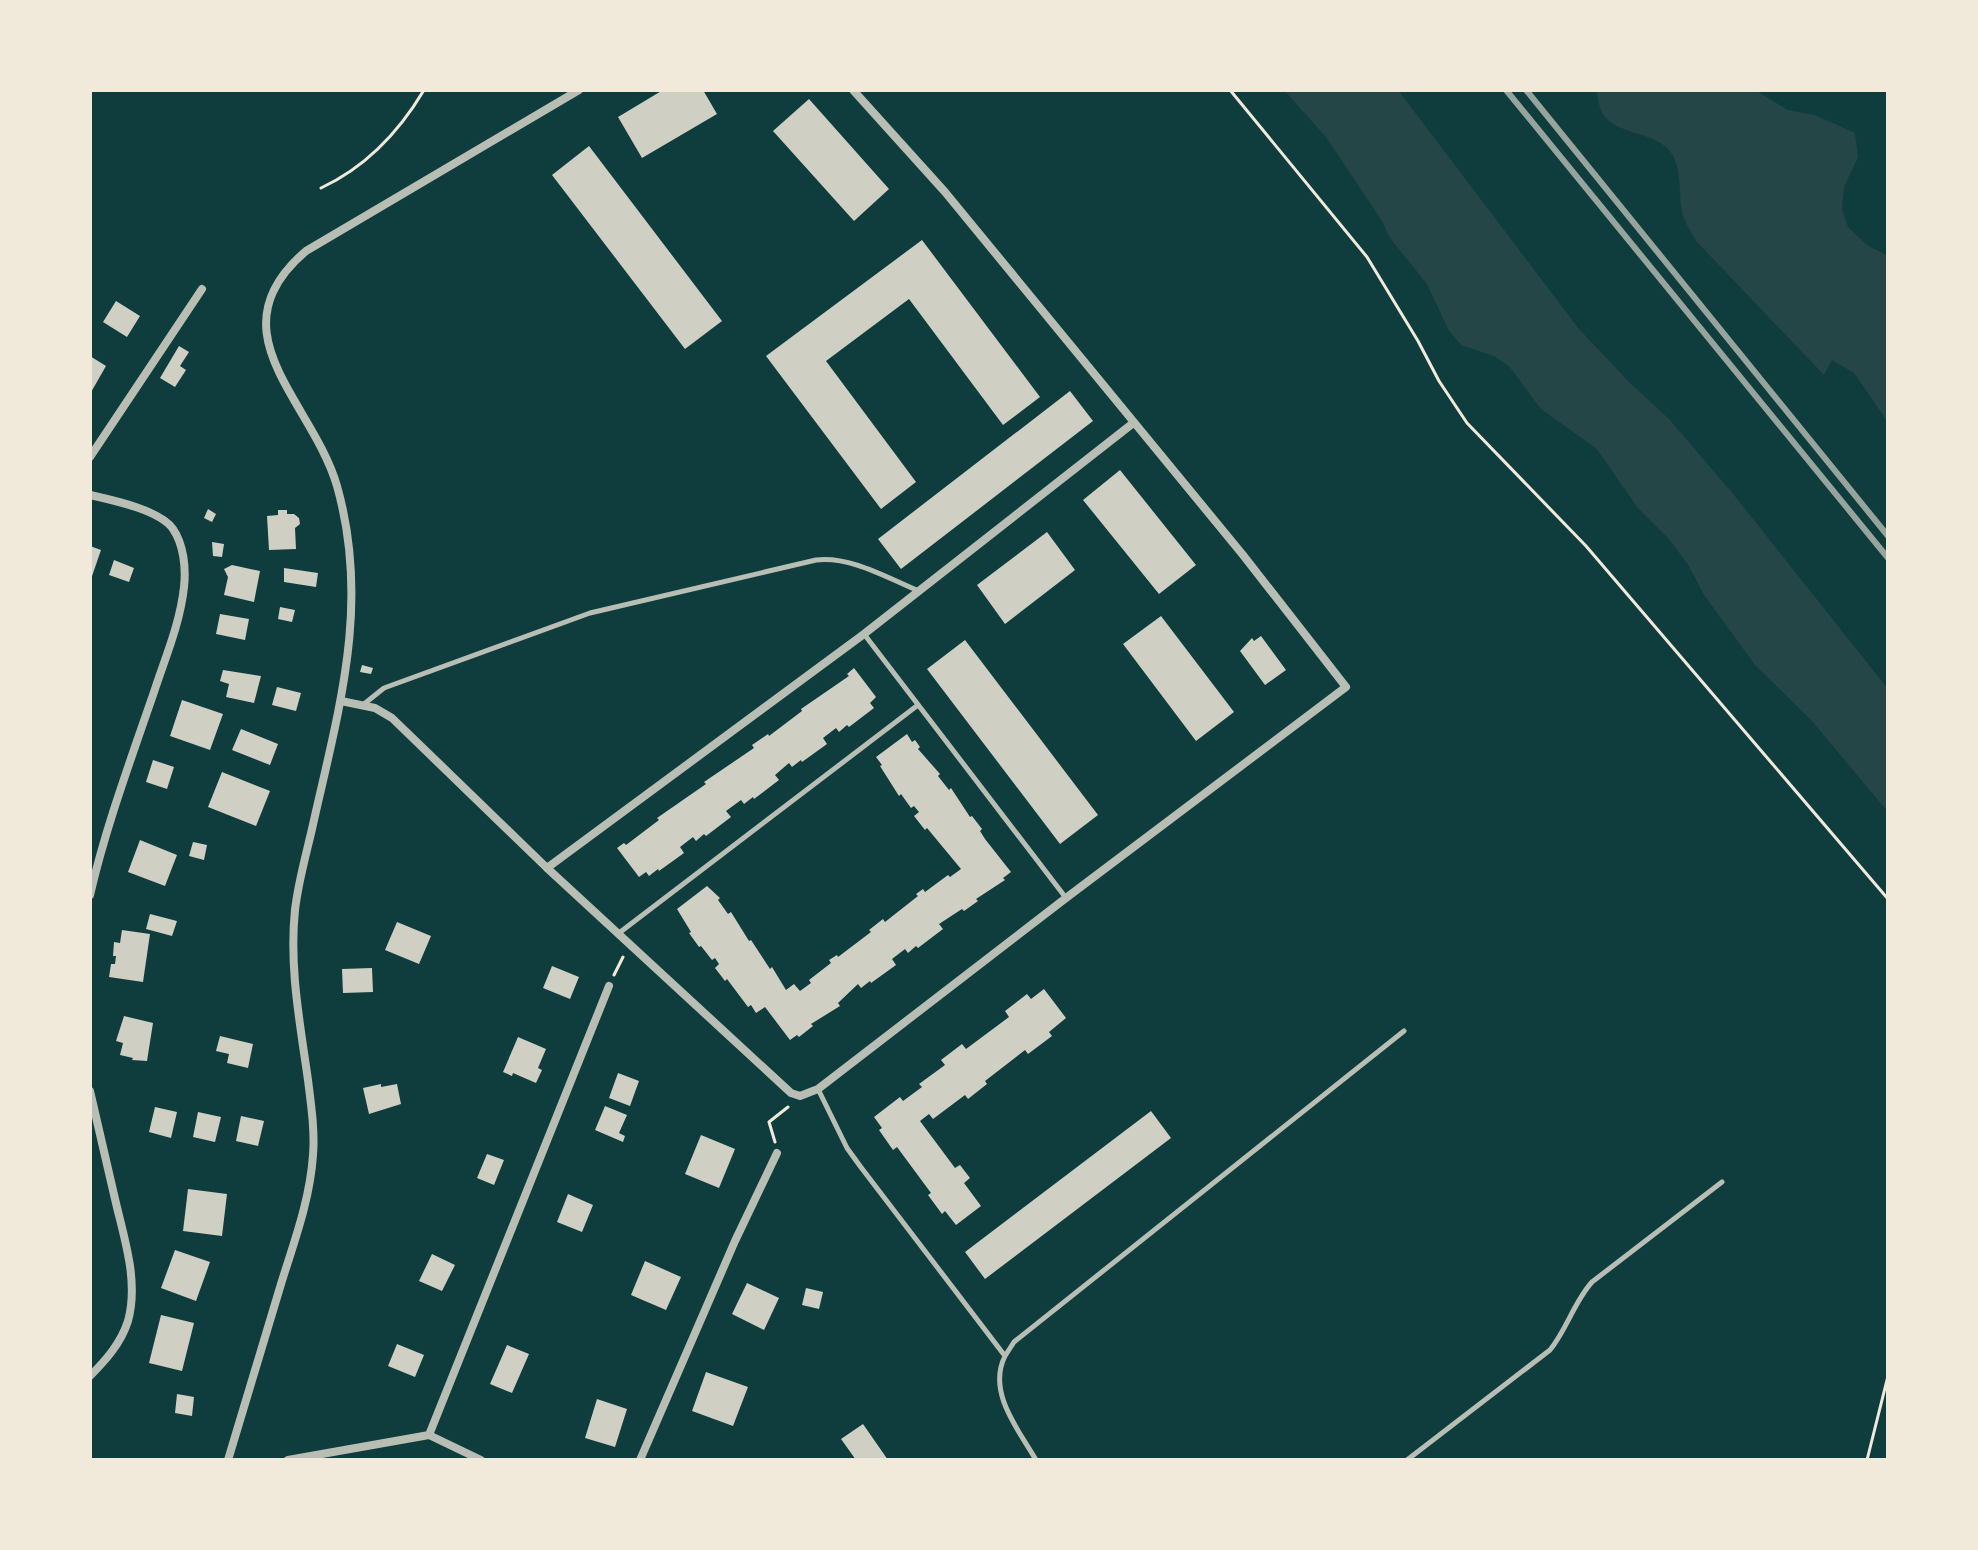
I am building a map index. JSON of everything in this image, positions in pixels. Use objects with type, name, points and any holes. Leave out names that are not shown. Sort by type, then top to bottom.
[{"type":"street","points":[[228,1460],[306,1204],[313,1153],[311,1102],[292,951],[295,907],[341,701],[353,615],[346,532],[333,474],[280,374],[267,341],[266,307],[284,271],[306,251],[579,90]]},
{"type":"street","points":[[341,701],[364,704],[392,718],[547,868],[791,1093],[800,1096],[818,1089],[1346,687],[1243,555],[1132,424],[945,192],[853,90]]},
{"type":"street","points":[[90,457],[202,289]]},
{"type":"street","points":[[547,868],[864,634],[1132,424]]},
{"type":"street","points":[[90,495],[145,511],[164,520],[175,531],[182,550],[185,573],[180,612],[109,825],[90,895]]},
{"type":"street","points":[[429,1435],[609,986]]},
{"type":"street","points":[[90,1091],[125,1235],[131,1300],[120,1340],[90,1376]]},
{"type":"street","points":[[640,1460],[735,1241],[777,1153]]},
{"type":"street","points":[[288,1460],[429,1435],[481,1460]]},
{"type":"lane","points":[[364,704],[384,688],[590,613],[816,560],[829,558],[850,563],[920,591]]},
{"type":"lane","points":[[864,634],[1066,898]]},
{"type":"lane","points":[[619,933],[918,705]]},
{"type":"lane","points":[[1036,1460],[1001,1394],[1000,1366],[1014,1342],[1404,1031]]},
{"type":"lane","points":[[818,1089],[847,1148],[1005,1356]]},
{"type":"lane","points":[[1407,1460],[1550,1350],[1592,1282],[1722,1182]]},
{"type":"path","points":[[321,188],[343,178],[368,159],[390,137],[424,90]]},
{"type":"path","points":[[1230,90],[1367,257],[1467,423],[1586,546],[1888,899]]},
{"type":"path","points":[[609,986],[630,942]]},
{"type":"path","points":[[777,1153],[769,1122],[800,1096]]},
{"type":"path","points":[[1867,1460],[1888,1376]]},
{"type":"path","points":[[1881,1410],[1888,1403]]},
{"type":"shaded area","points":[[1284,90],[1398,90],[1579,329],[1669,419],[1734,495],[1888,689],[1888,812],[1812,721],[1755,665],[1704,595],[1689,566],[1669,539],[1637,507],[1597,449],[1541,409],[1509,366],[1494,356],[1461,345],[1449,331],[1427,284],[1390,238],[1326,137]]},
{"type":"shaded area","points":[[1596,90],[1755,90],[1788,110],[1815,115],[1855,133],[1858,157],[1844,187],[1842,209],[1848,227],[1867,245],[1888,256],[1888,422],[1854,373],[1832,360],[1824,375],[1697,242],[1683,215],[1673,156],[1661,143],[1609,121],[1602,112]]},
{"type":"building","points":[[663,90],[703,90],[717,114],[642,158],[618,117]]},
{"type":"building","points":[[809,99],[889,189],[854,221],[773,131]]},
{"type":"building","points":[[589,146],[722,321],[685,349],[552,175]]},
{"type":"building","points":[[922,240],[1040,397],[1003,425],[909,299],[826,361],[916,482],[881,509],[766,356]]},
{"type":"building","points":[[116,301],[140,316],[127,337],[103,322]]},
{"type":"building","points":[[179,346],[189,352],[180,366],[186,370],[175,387],[160,378]]},
{"type":"building","points":[[90,356],[106,366],[90,394]]},
{"type":"building","points":[[1070,391],[1093,421],[901,569],[878,539]]},
{"type":"building","points":[[1120,470],[1196,565],[1159,594],[1083,500]]},
{"type":"building","points":[[208,509],[216,514],[212,522],[204,518]]},
{"type":"building","points":[[278,510],[287,510],[287,514],[299,518],[300,524],[295,528],[296,549],[269,550],[267,516],[278,515]]},
{"type":"building","points":[[1047,532],[1075,570],[1005,624],[977,585]]},
{"type":"building","points":[[212,542],[224,544],[222,557],[213,556]]},
{"type":"building","points":[[90,546],[101,550],[90,582]]},
{"type":"building","points":[[114,560],[134,568],[129,582],[109,575]]},
{"type":"building","points":[[232,565],[260,571],[254,602],[224,595],[228,577],[224,569]]},
{"type":"building","points":[[284,568],[318,573],[316,587],[284,582]]},
{"type":"building","points":[[280,607],[295,610],[292,622],[278,619]]},
{"type":"building","points":[[220,614],[249,619],[245,640],[216,634]]},
{"type":"building","points":[[1161,616],[1234,712],[1196,741],[1123,644]]},
{"type":"building","points":[[1261,636],[1286,670],[1265,685],[1240,651],[1252,638],[1254,641]]},
{"type":"building","points":[[965,640],[1098,815],[1060,844],[927,669]]},
{"type":"building","points":[[362,665],[373,668],[371,674],[360,672]]},
{"type":"building","points":[[854,668],[876,697],[870,703],[874,708],[849,727],[847,725],[839,732],[836,728],[823,738],[827,744],[802,762],[792,767],[789,763],[775,775],[779,780],[754,799],[744,804],[741,800],[726,811],[731,817],[706,836],[704,834],[696,841],[693,837],[680,847],[684,853],[659,871],[649,876],[646,872],[639,877],[617,848],[624,843],[626,845],[659,820],[657,818],[706,784],[704,782],[754,748],[752,745],[769,736],[849,676],[847,674]]},
{"type":"building","points":[[223,670],[261,676],[254,703],[226,697],[229,684],[220,681]]},
{"type":"building","points":[[277,687],[301,693],[296,711],[272,705]]},
{"type":"building","points":[[182,700],[223,714],[210,750],[170,736]]},
{"type":"building","points":[[241,729],[278,744],[270,765],[232,750]]},
{"type":"building","points":[[907,734],[912,742],[915,740],[920,747],[918,749],[982,829],[980,831],[985,839],[1011,872],[1003,878],[1005,880],[976,899],[978,901],[939,924],[943,929],[918,948],[916,946],[908,953],[905,949],[892,959],[896,965],[861,988],[858,984],[838,1003],[840,1006],[811,1024],[813,1026],[799,1037],[797,1035],[790,1040],[765,1007],[756,1013],[727,979],[725,981],[715,968],[719,964],[715,958],[712,960],[699,947],[677,909],[707,886],[720,898],[718,900],[728,914],[731,912],[786,990],[794,984],[800,991],[831,963],[829,960],[838,957],[871,932],[869,930],[883,919],[885,922],[923,889],[925,892],[961,869],[914,816],[919,812],[914,806],[911,808],[901,794],[899,796],[876,757]]},
{"type":"building","points":[[153,760],[174,767],[167,789],[146,782]]},
{"type":"building","points":[[222,772],[270,791],[256,826],[208,807]]},
{"type":"building","points":[[140,840],[177,855],[165,886],[128,872]]},
{"type":"building","points":[[193,842],[207,845],[204,860],[189,856]]},
{"type":"building","points":[[150,914],[177,921],[172,936],[146,929]]},
{"type":"building","points":[[397,922],[431,936],[419,964],[385,950]]},
{"type":"building","points":[[122,930],[150,934],[143,982],[109,977],[111,964],[115,964],[114,942],[120,943]]},
{"type":"building","points":[[552,966],[579,977],[570,999],[543,988]]},
{"type":"building","points":[[372,968],[373,992],[343,993],[342,969]]},
{"type":"building","points":[[1044,989],[1066,1018],[1049,1032],[1052,1036],[1028,1054],[1025,1050],[985,1081],[987,1084],[968,1099],[965,1095],[933,1119],[929,1114],[920,1121],[955,1168],[960,1165],[970,1178],[964,1183],[981,1206],[956,1225],[945,1211],[942,1214],[928,1195],[931,1193],[897,1147],[893,1150],[874,1117],[900,1097],[903,1101],[922,1087],[919,1084],[945,1065],[941,1060],[962,1044],[966,1049],[1009,1017],[1005,1011],[1027,994],[1031,999]]},
{"type":"building","points":[[124,1016],[153,1023],[147,1061],[120,1055],[123,1043],[116,1041]]},
{"type":"building","points":[[220,1036],[253,1044],[248,1068],[227,1063],[229,1054],[216,1051]]},
{"type":"building","points":[[518,1037],[546,1049],[536,1083],[503,1072]]},
{"type":"building","points":[[618,1073],[639,1081],[630,1106],[609,1098]]},
{"type":"building","points":[[381,1084],[381,1087],[397,1084],[401,1104],[369,1114],[363,1088]]},
{"type":"building","points":[[605,1106],[627,1115],[619,1133],[625,1136],[623,1142],[595,1130]]},
{"type":"building","points":[[155,1107],[177,1112],[171,1138],[149,1132]]},
{"type":"building","points":[[1151,1111],[1171,1138],[985,1279],[965,1252]]},
{"type":"building","points":[[198,1112],[221,1117],[215,1142],[193,1137]]},
{"type":"building","points":[[241,1116],[264,1121],[258,1146],[236,1141]]},
{"type":"building","points":[[701,1135],[735,1149],[719,1188],[685,1174]]},
{"type":"building","points":[[487,1154],[504,1160],[494,1185],[477,1178]]},
{"type":"building","points":[[188,1189],[227,1194],[222,1236],[183,1231]]},
{"type":"building","points":[[568,1194],[593,1205],[582,1232],[557,1222]]},
{"type":"building","points":[[175,1250],[210,1262],[196,1301],[161,1288]]},
{"type":"building","points":[[432,1254],[455,1265],[442,1291],[419,1281]]},
{"type":"building","points":[[645,1261],[681,1277],[666,1310],[631,1295]]},
{"type":"building","points":[[747,1283],[779,1298],[764,1330],[732,1314]]},
{"type":"building","points":[[806,1288],[823,1292],[819,1309],[802,1305]]},
{"type":"building","points":[[161,1315],[194,1323],[182,1371],[149,1363]]},
{"type":"building","points":[[397,1344],[424,1355],[415,1377],[388,1366]]},
{"type":"building","points":[[507,1345],[529,1354],[512,1393],[490,1384]]},
{"type":"building","points":[[706,1372],[748,1387],[733,1426],[692,1411]]},
{"type":"building","points":[[177,1394],[194,1397],[192,1416],[175,1413]]},
{"type":"building","points":[[597,1399],[627,1409],[615,1447],[585,1438]]},
{"type":"building","points":[[863,1424],[888,1460],[856,1460],[841,1439]]},
{"type":"railway","points":[[1506,90],[1888,558]]},
{"type":"railway","points":[[1526,90],[1888,536]]}]
